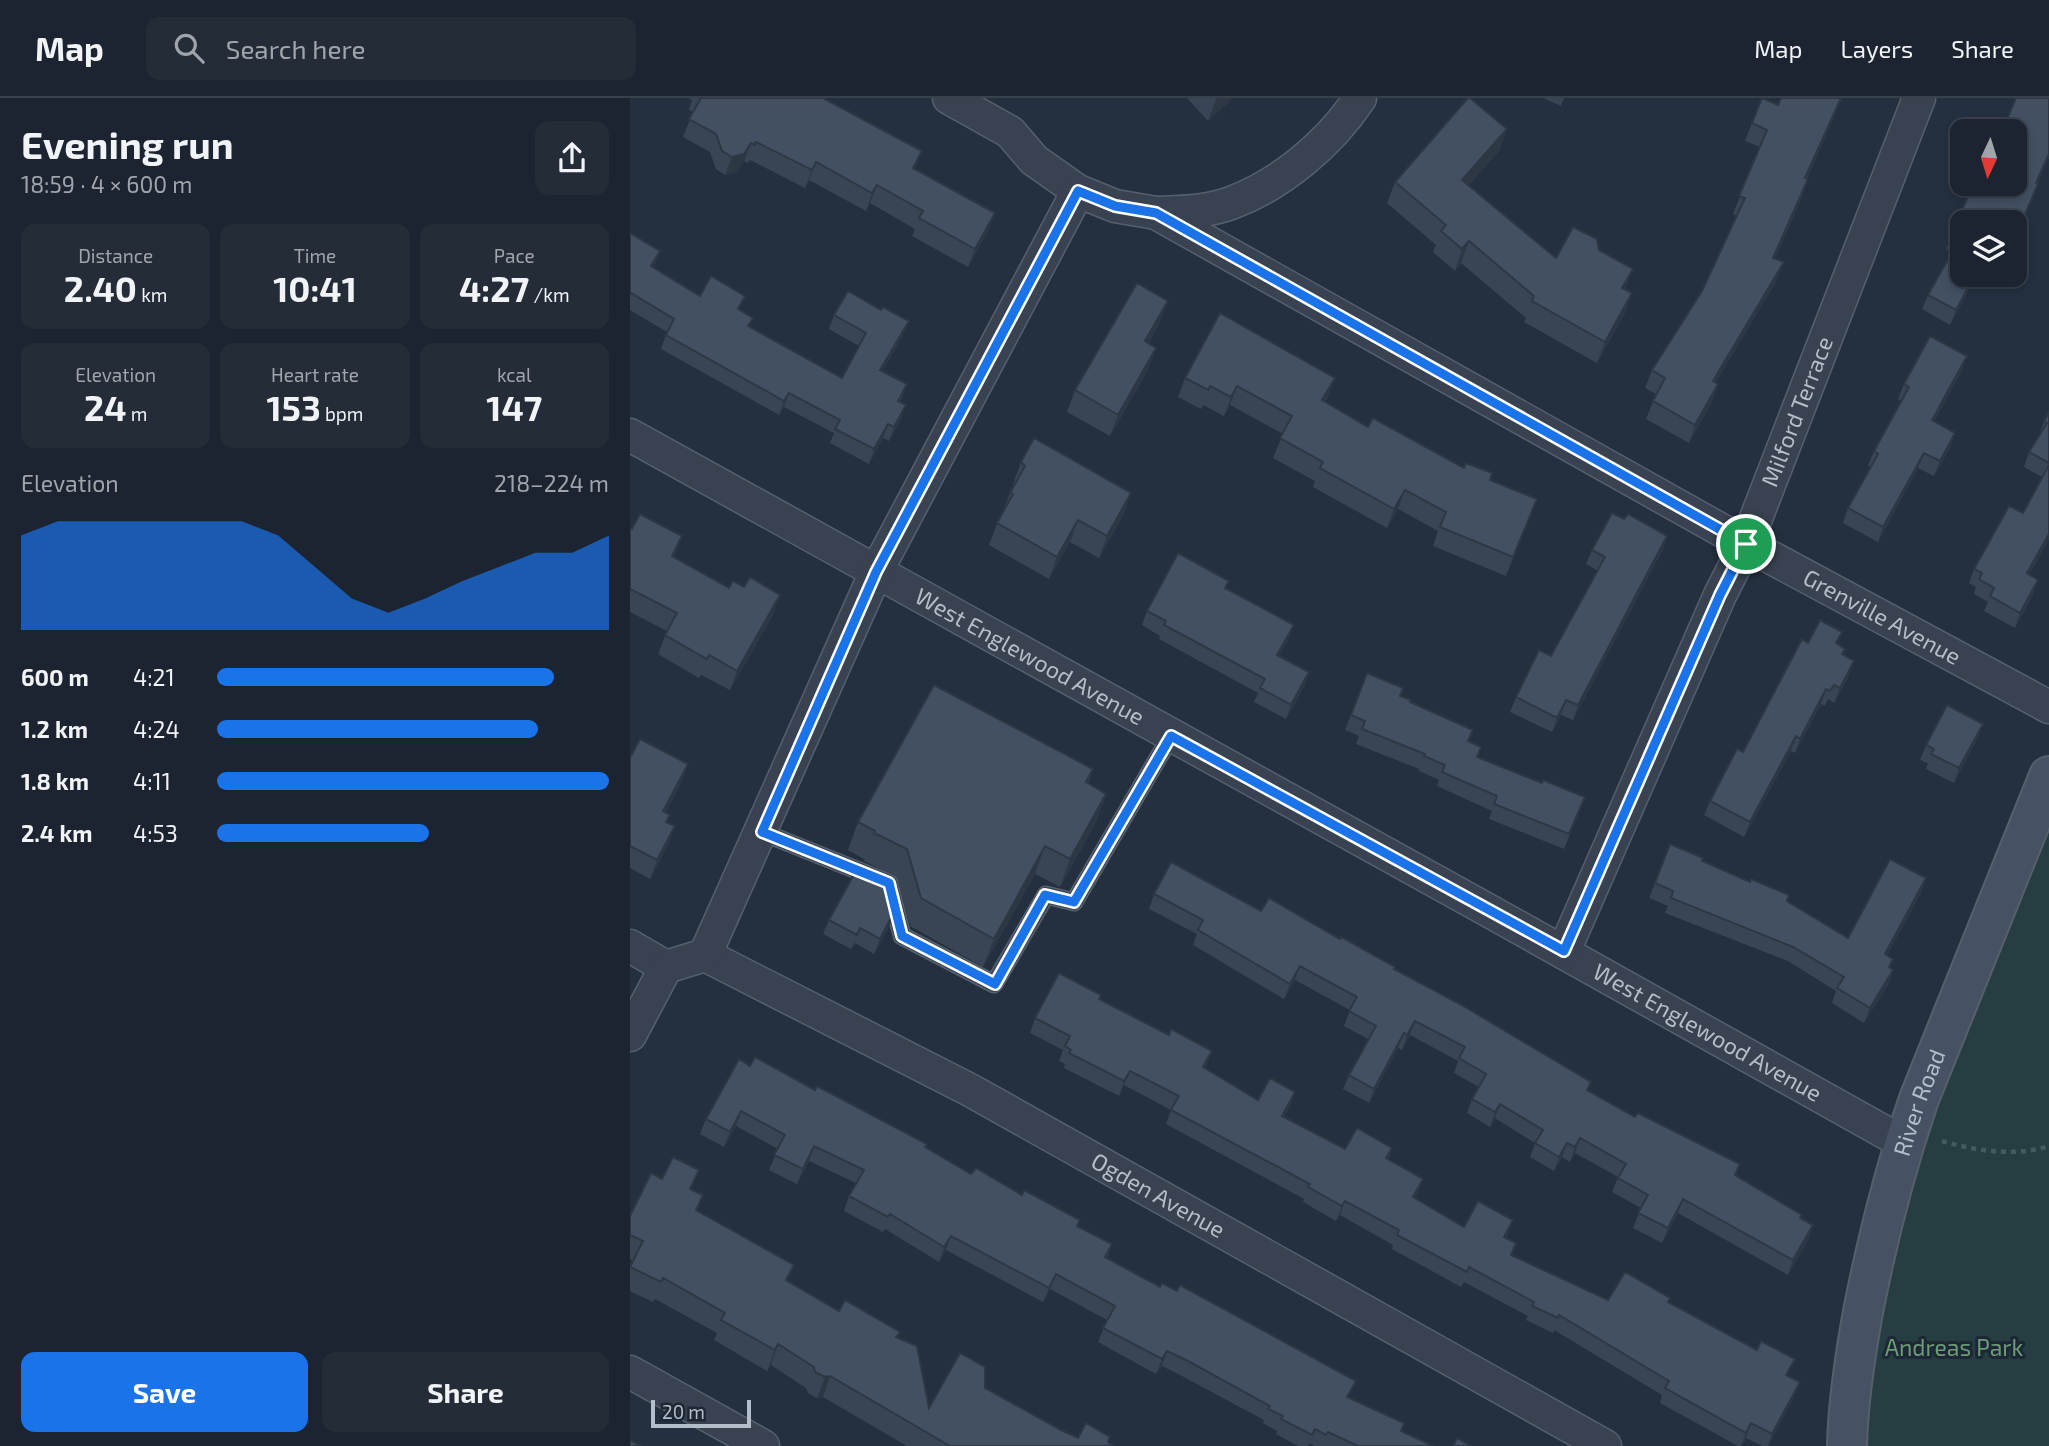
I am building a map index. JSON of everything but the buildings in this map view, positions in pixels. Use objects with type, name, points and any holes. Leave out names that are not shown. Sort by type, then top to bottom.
[{"type":"main road","name":"River Road","points":[[1847,1446],[1856,1351],[1876,1245],[1906,1138],[2049,776]]},
{"type":"street","name":"Grenville Avenue","points":[[949,98],[1010,132],[1034,160],[1078,191],[1115,206],[1156,213],[1746,544],[2049,707]]},
{"type":"street","points":[[991,98],[1010,132]]},
{"type":"street","points":[[1156,213],[1193,211],[1229,204],[1266,187],[1312,152],[1352,111],[1360,98]]},
{"type":"street","name":"Milford Terrace","points":[[1564,951],[1720,595],[1746,544],[1919,98]]},
{"type":"street","points":[[630,1035],[666,967],[705,955],[876,572],[1078,191]]},
{"type":"street","name":"West Englewood Avenue","points":[[630,435],[1171,736],[1906,1138]]},
{"type":"street","points":[[630,946],[666,967]]},
{"type":"street","name":"Ogden Avenue","points":[[705,955],[970,1090],[1605,1446]]},
{"type":"street","points":[[630,1372],[763,1446]]},
{"type":"lane","points":[[762,832],[889,883],[902,936],[995,984],[1045,895],[1074,902],[1171,736]]},
{"type":"path","points":[[1906,1138],[1985,1151],[2022,1151],[2049,1146]]},
{"type":"green space","name":"Andreas Park","points":[[2049,776],[2049,1446],[1847,1446],[1876,1245]]},
{"type":"route","points":[[1078,191],[1115,206],[1156,213],[1746,544],[1720,595],[1564,951],[1171,736],[1074,902],[1045,895],[995,984],[902,936],[889,883],[762,832],[876,572],[1078,191]]}]
